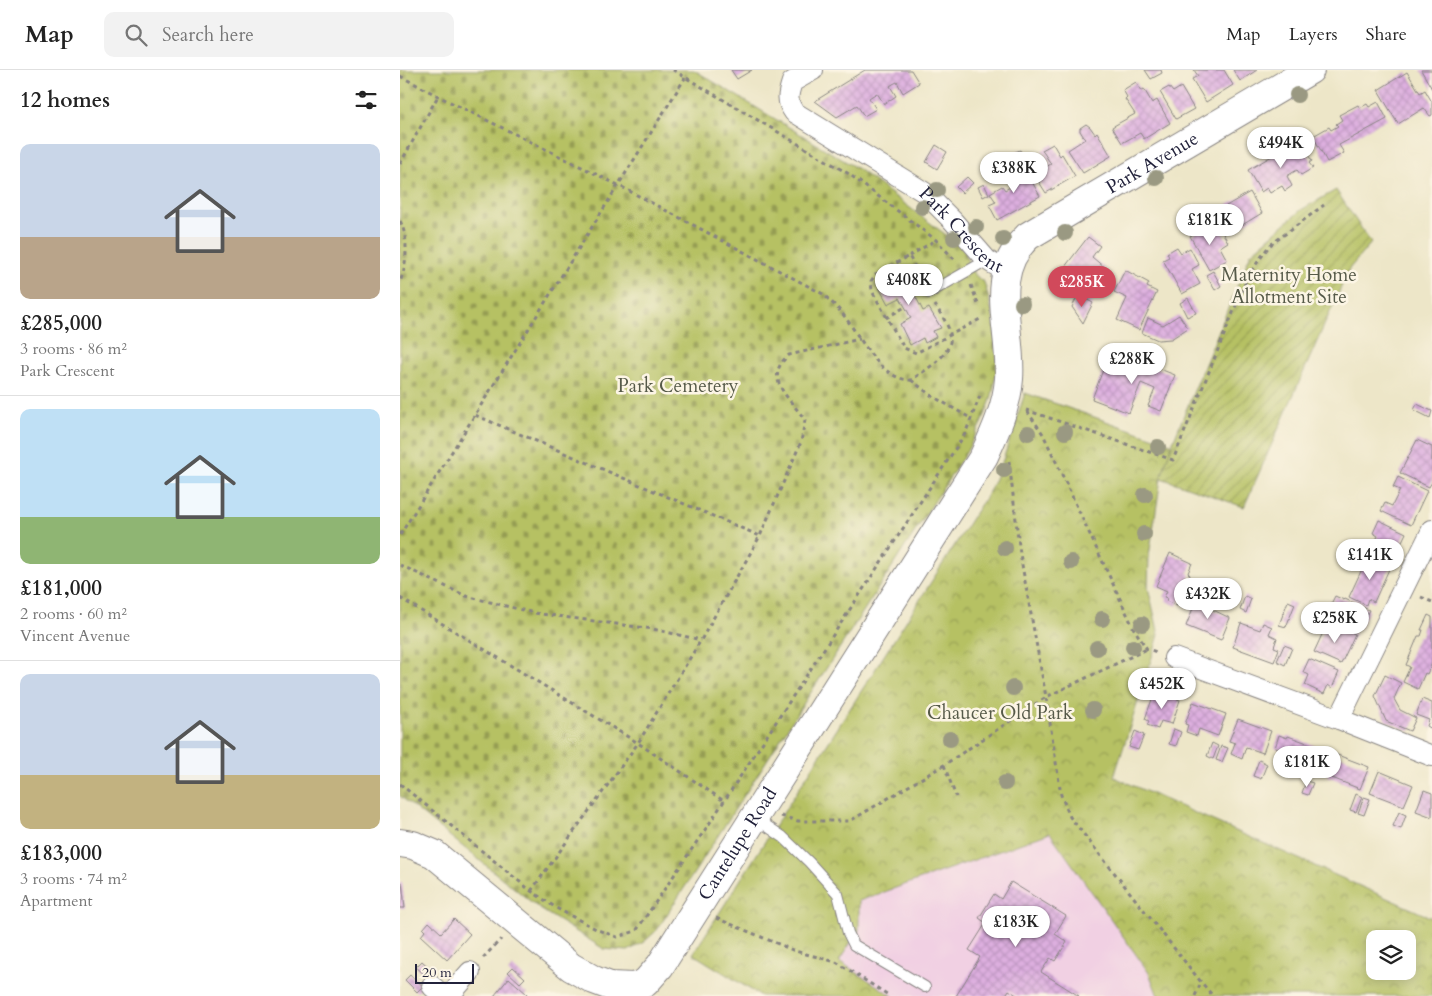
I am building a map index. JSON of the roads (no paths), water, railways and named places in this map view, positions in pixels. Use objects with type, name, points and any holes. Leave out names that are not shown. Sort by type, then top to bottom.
[{"type":"street","name":"Park Crescent","points":[[813,70],[792,82],[788,98],[794,112],[924,192],[997,265],[1004,290],[1009,346],[1009,379],[1005,404],[988,447]]},
{"type":"street","name":"Park Avenue","points":[[997,265],[1028,236],[1310,70]]},
{"type":"street","name":"Cantelupe Road","points":[[400,843],[413,845],[434,854],[570,967],[610,986],[634,988],[645,983],[660,966],[988,447]]},
{"type":"street","points":[[1339,719],[1432,530]]},
{"type":"street","points":[[1174,658],[1339,719],[1432,756]]},
{"type":"street","points":[[441,993],[470,972]]},
{"type":"lane","points":[[929,293],[964,274],[997,265]]},
{"type":"lane","points":[[757,814],[809,862],[838,894],[848,933],[854,944],[925,987]]},
{"type":"park label","name":"Maternity Home Allotment Site","points":[[1289,286]]},
{"type":"park label","name":"Park Cemetery","points":[[678,386]]},
{"type":"park label","name":"Chaucer Old Park","points":[[1000,713]]}]
